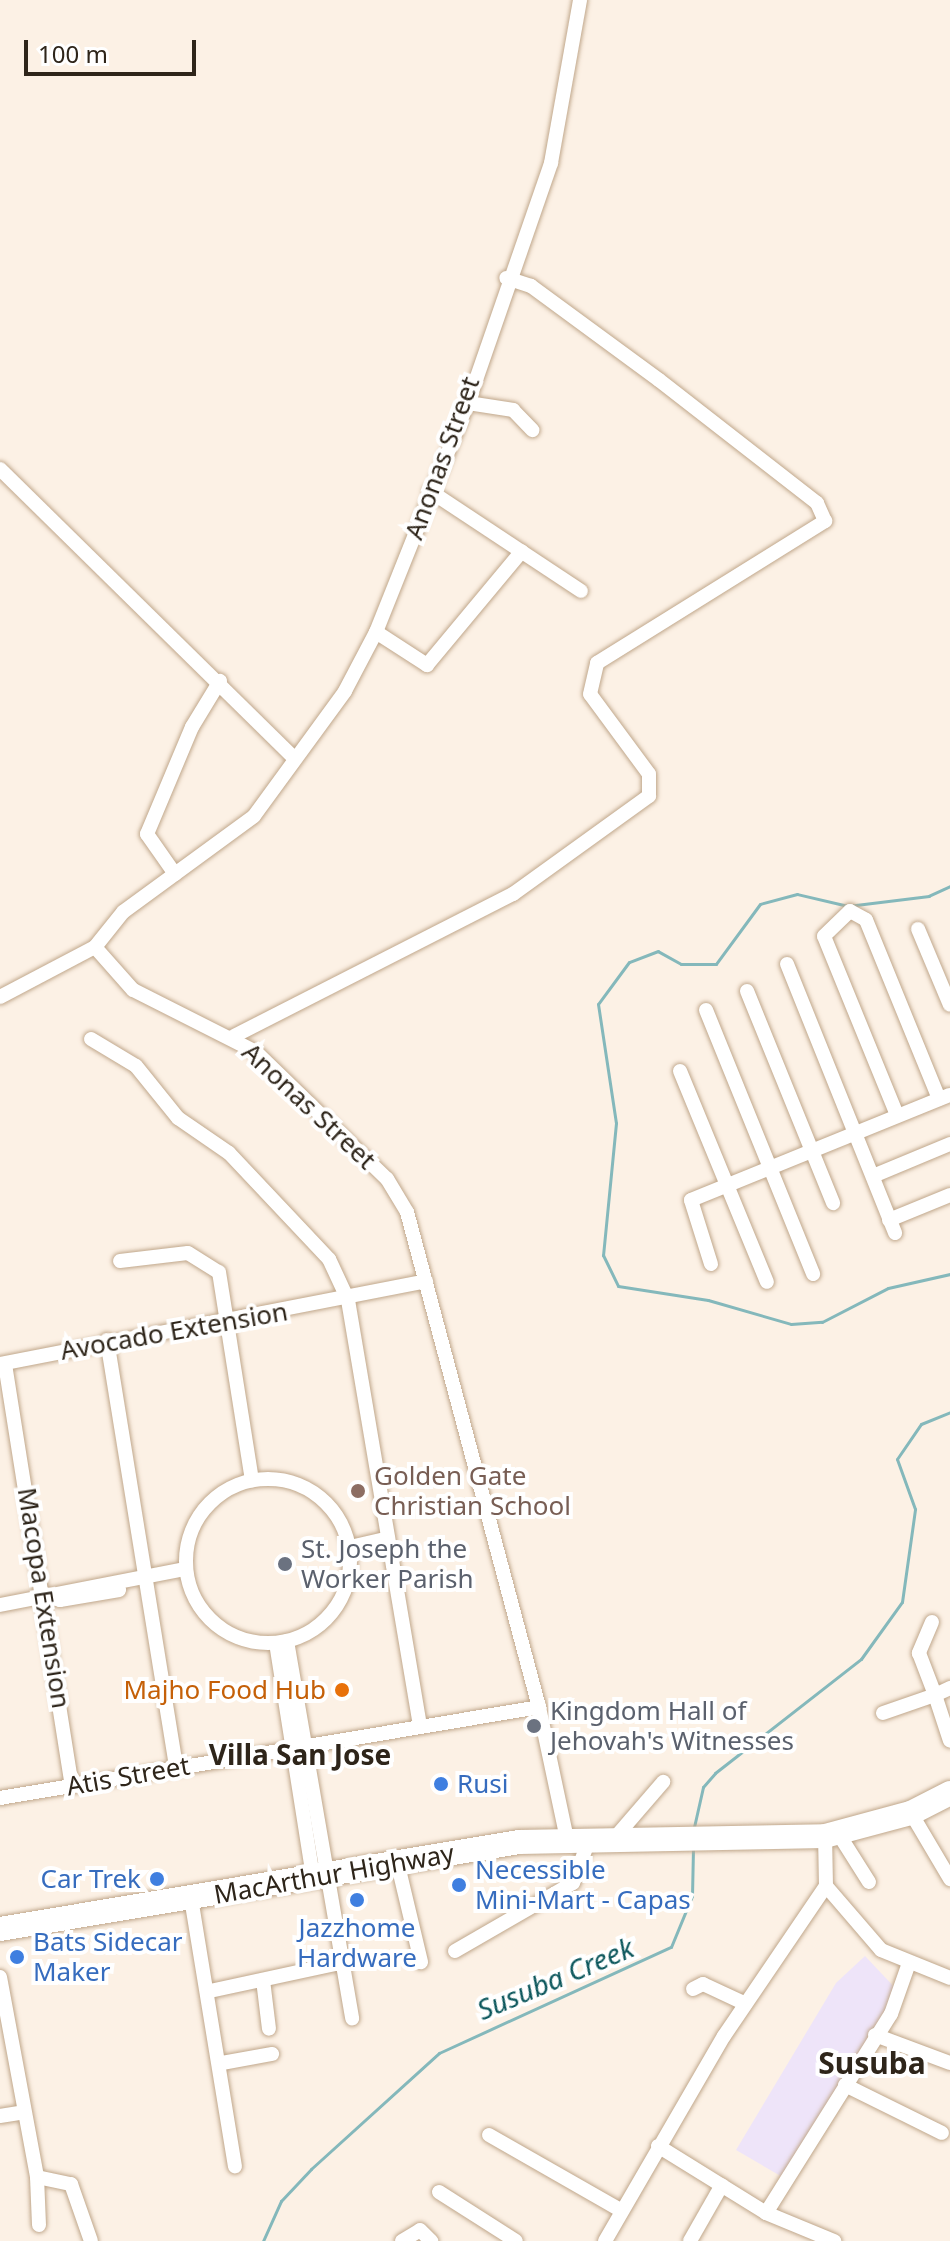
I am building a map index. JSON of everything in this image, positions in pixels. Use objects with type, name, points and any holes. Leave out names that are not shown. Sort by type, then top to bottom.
[{"type":"highway","name":"MacArthur Highway","points":[[0,1929],[397,1861],[590,1840],[832,1835],[911,1813],[950,1793]]},
{"type":"street","name":"Anonas Street","points":[[580,0],[551,163],[506,278],[468,403],[430,491],[376,632],[345,691],[254,816],[123,912],[95,947],[133,990],[234,1036],[387,1179],[407,1212],[539,1707],[590,1840]]},
{"type":"street","points":[[234,1036],[513,894],[649,796],[649,774],[590,694],[597,663],[825,521],[817,503],[659,380],[531,286],[506,278]]},
{"type":"street","points":[[468,403],[513,410],[532,430]]},
{"type":"street","points":[[0,469],[220,681],[294,758]]},
{"type":"street","points":[[430,491],[581,591]]},
{"type":"street","points":[[376,632],[423,665],[431,663],[522,551]]},
{"type":"street","points":[[175,874],[147,834],[192,727],[220,681]]},
{"type":"street","points":[[711,1264],[688,1206],[853,1133],[945,1097],[866,920],[850,911],[824,936],[897,1115]]},
{"type":"street","points":[[918,929],[950,1005]]},
{"type":"street","points":[[0,997],[95,947]]},
{"type":"street","points":[[787,964],[892,1226],[950,1195]]},
{"type":"street","points":[[747,991],[833,1203]]},
{"type":"street","points":[[706,1010],[813,1274]]},
{"type":"street","points":[[91,1039],[136,1066],[178,1118],[229,1153],[329,1259],[348,1300],[420,1724]]},
{"type":"street","points":[[680,1071],[767,1282]]},
{"type":"street","points":[[873,1176],[950,1144]]},
{"type":"street","points":[[120,1261],[202,1258],[219,1272],[252,1480]]},
{"type":"street","name":"Avocado Extension","points":[[3,1364],[107,1340],[348,1300],[426,1281]]},
{"type":"street","points":[[107,1340],[176,1766]]},
{"type":"street","name":"Macopa Extension","points":[[3,1364],[45,1594],[72,1785]]},
{"type":"street","points":[[278,1479],[325,1501],[350,1547],[342,1598],[327,1619],[282,1642],[233,1635],[212,1622],[187,1574],[187,1544],[202,1512],[229,1488],[252,1480],[278,1479]]},
{"type":"street","points":[[350,1547],[388,1538]]},
{"type":"street","points":[[0,1605],[45,1594],[60,1600],[187,1574]]},
{"type":"street","points":[[932,1622],[918,1644],[950,1741]]},
{"type":"street","points":[[282,1642],[320,1876],[352,2018]]},
{"type":"street","points":[[883,1713],[950,1688]]},
{"type":"street","name":"Atis Street","points":[[0,1798],[420,1724],[539,1707]]},
{"type":"street","points":[[455,1951],[573,1883],[590,1840],[663,1782]]},
{"type":"street","points":[[911,1813],[950,1879]]},
{"type":"street","points":[[832,1835],[869,1882]]},
{"type":"street","points":[[605,2241],[658,2146],[746,2004],[826,1886],[832,1835]]},
{"type":"street","points":[[397,1861],[421,1962]]},
{"type":"street","points":[[826,1886],[881,1950],[950,1978]]},
{"type":"street","points":[[191,1898],[222,2063],[235,2166]]},
{"type":"street","points":[[210,1991],[339,1963]]},
{"type":"street","points":[[766,2213],[901,1997],[909,1963]]},
{"type":"street","points":[[0,1977],[4,2027],[37,2177],[39,2225]]},
{"type":"street","points":[[263,1980],[269,2029]]},
{"type":"street","points":[[693,1989],[703,1984],[746,2004]]},
{"type":"street","points":[[875,2035],[950,2063]]},
{"type":"street","points":[[222,2063],[272,2054]]},
{"type":"street","points":[[845,2085],[942,2133]]},
{"type":"street","points":[[0,2116],[24,2112]]},
{"type":"street","points":[[489,2135],[622,2211]]},
{"type":"street","points":[[658,2146],[766,2213],[834,2241]]},
{"type":"street","points":[[37,2177],[71,2184],[91,2241]]},
{"type":"street","points":[[690,2241],[722,2185]]},
{"type":"street","points":[[439,2192],[516,2241]]},
{"type":"street","points":[[402,2241],[420,2230],[431,2241]]},
{"type":"shaded area","points":[[865,1956],[899,1992],[784,2178],[736,2150],[836,1983]]},
{"type":"waterway","name":"Susuba Creek","points":[[950,886],[929,896],[848,906],[797,894],[760,904],[716,964],[681,964],[658,951],[629,962],[598,1004],[616,1123],[603,1255],[618,1286],[708,1300],[791,1324],[822,1322],[888,1288],[950,1274]]},
{"type":"waterway","name":"Susuba Creek","points":[[694,1827],[703,1787],[715,1773],[861,1659],[902,1602],[915,1509],[897,1459],[921,1424],[950,1412]]},
{"type":"waterway","name":"Susuba Creek","points":[[263,2241],[281,2201],[311,2169],[439,2053],[671,1947],[692,1896],[693,1847]]},
{"type":"place","name":"Golden Gate Christian School","points":[[358,1491]]},
{"type":"place","name":"St. Joseph the Worker Parish","points":[[285,1564]]},
{"type":"place","name":"Majho Food Hub","points":[[342,1690]]},
{"type":"place","name":"Kingdom Hall of Jehovah's Witnesses","points":[[534,1726]]},
{"type":"place","name":"Rusi","points":[[441,1784]]},
{"type":"place","name":"Car Trek","points":[[157,1879]]},
{"type":"place","name":"Necessible Mini-Mart - Capas","points":[[459,1885]]},
{"type":"place","name":"Jazzhome Hardware","points":[[357,1900]]},
{"type":"place","name":"Bats Sidecar Maker","points":[[17,1957]]},
{"type":"district","name":"Villa San Jose","points":[[300,1754]]},
{"type":"district","name":"Susuba","points":[[872,2063]]}]
